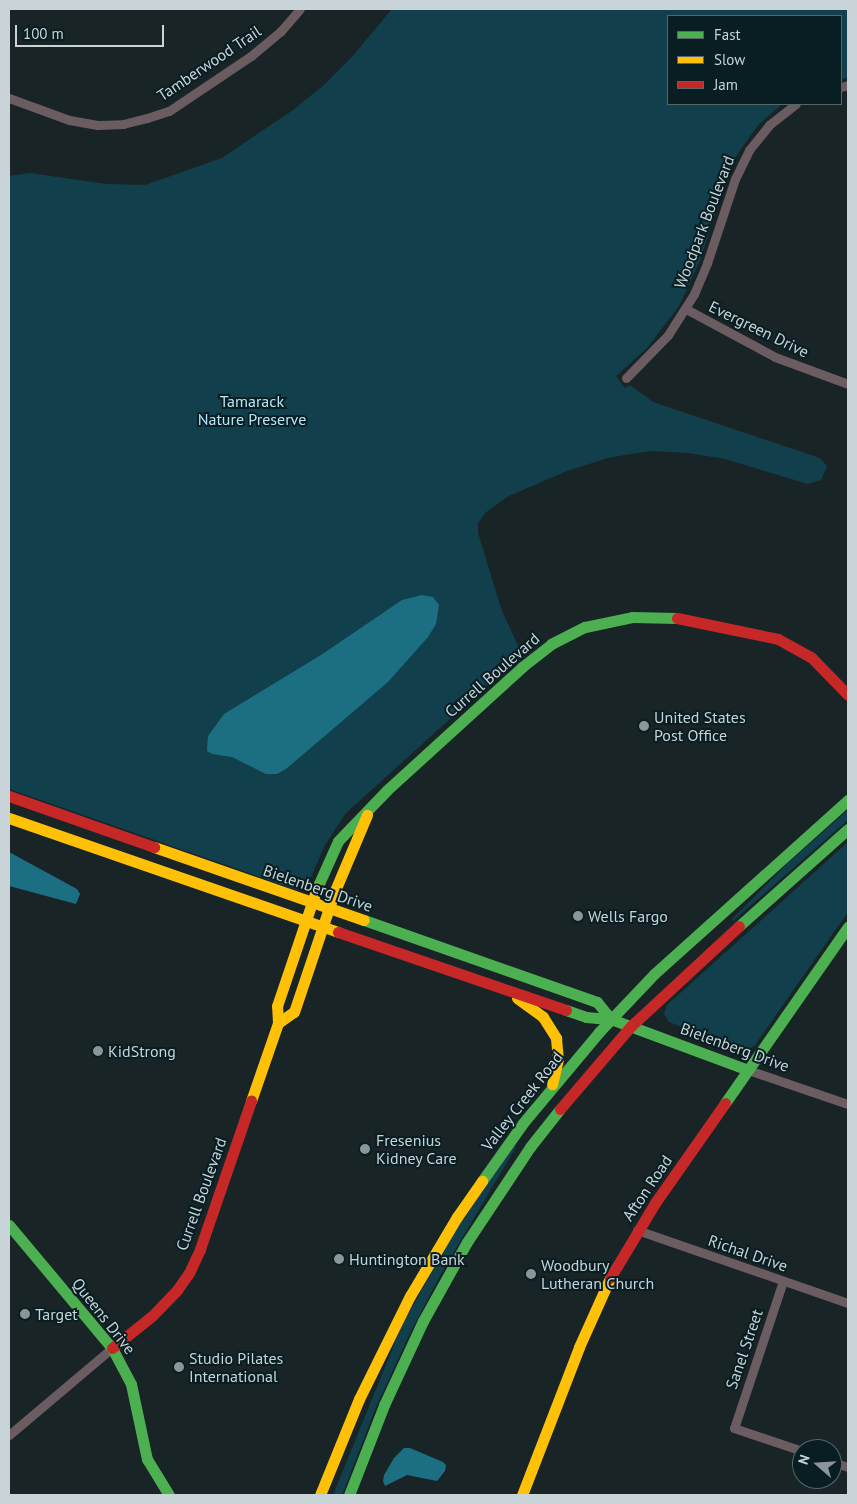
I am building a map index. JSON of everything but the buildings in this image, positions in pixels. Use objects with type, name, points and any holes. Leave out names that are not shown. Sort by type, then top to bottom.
[{"type":"street","name":"Tamberwood Trail","points":[[9,98],[70,120],[98,124],[123,124],[170,111],[251,56],[280,32],[300,9]]},
{"type":"street","name":"Woodpark Boulevard","points":[[626,378],[657,348],[686,309],[702,278],[735,180],[749,150],[769,125],[795,105]]},
{"type":"street","name":"Evergreen Drive","points":[[686,309],[775,357],[848,384]]},
{"type":"street","name":"Currell Boulevard","points":[[112,1348],[165,1304],[189,1273],[200,1249],[278,1023],[277,1006],[305,922],[338,841],[387,790],[522,666],[566,635],[599,622],[632,617],[671,618],[778,639],[811,657],[848,695]]},
{"type":"street","name":"Bielenberg Drive","points":[[9,796],[597,1002],[611,1019]]},
{"type":"street","name":"Valley Creek Road","points":[[320,1495],[362,1392],[421,1276],[482,1179],[551,1087],[611,1019],[687,943],[848,800]]},
{"type":"street","name":"Currell Boulevard","points":[[278,1023],[294,1012],[329,908],[370,809]]},
{"type":"street","name":"Bielenberg Drive","points":[[9,818],[508,991],[586,1017],[611,1019],[748,1070],[848,1104]]},
{"type":"street","points":[[349,1495],[403,1362],[434,1301],[467,1242],[504,1184],[544,1129],[631,1026],[697,963],[848,829]]},
{"type":"street","name":"Afton Road","points":[[522,1495],[599,1299],[637,1230],[848,927]]},
{"type":"street","points":[[508,991],[550,1025],[556,1038],[558,1059],[551,1087]]},
{"type":"street","name":"Queens Drive","points":[[9,1225],[112,1348],[130,1384],[147,1459],[169,1495]]},
{"type":"street","name":"Richal Drive","points":[[637,1230],[848,1303]]},
{"type":"street","name":"Sanel Street","points":[[783,1281],[734,1428],[792,1448]]},
{"type":"street","points":[[9,1435],[112,1348]]},
{"type":"green space","name":"Tamarack Nature Preserve","points":[[392,9],[848,9],[848,78],[842,79],[842,15],[667,15],[667,105],[781,105],[759,124],[738,153],[727,178],[699,263],[679,306],[647,348],[616,376],[625,388],[630,385],[653,402],[820,458],[827,466],[821,480],[808,484],[725,459],[688,453],[652,451],[630,454],[608,458],[567,471],[507,497],[485,513],[478,523],[478,533],[502,611],[522,654],[346,813],[325,845],[308,884],[297,890],[9,789],[9,176],[30,173],[106,184],[145,185],[222,158],[293,110],[324,85],[351,58]]},
{"type":"green space","points":[[848,810],[848,820],[733,921],[732,919],[789,862]]},
{"type":"green space","points":[[848,842],[848,912],[755,1045],[749,1049],[740,1049],[669,1022],[664,1014],[667,1005]]},
{"type":"green space","points":[[514,1146],[516,1147],[442,1272],[412,1329],[376,1407],[342,1495],[333,1495],[403,1323],[458,1227]]},
{"type":"shaded area","points":[[422,595],[433,597],[439,605],[436,624],[428,637],[388,682],[286,769],[277,774],[266,774],[232,757],[212,754],[207,751],[208,736],[224,714],[321,655],[402,600]]},
{"type":"shaded area","points":[[9,852],[77,889],[80,894],[76,904],[9,886]]},
{"type":"shaded area","points":[[404,1448],[410,1448],[443,1462],[446,1465],[445,1471],[437,1481],[407,1475],[385,1486],[383,1481],[384,1475],[394,1458]]},
{"type":"traffic: fast","points":[[317,888],[338,841],[387,790],[522,667],[551,644],[585,627],[632,617],[677,618]]},
{"type":"traffic: fast","points":[[482,1181],[523,1123],[599,1032],[654,974],[848,800]]},
{"type":"traffic: fast","points":[[739,926],[848,829]]},
{"type":"traffic: fast","points":[[364,920],[597,1002],[611,1019]]},
{"type":"traffic: fast","points":[[725,1103],[848,927]]},
{"type":"traffic: fast","points":[[566,1010],[586,1017],[611,1019],[748,1070]]},
{"type":"traffic: fast","points":[[349,1495],[384,1405],[423,1321],[467,1242],[530,1147],[560,1109]]},
{"type":"traffic: fast","points":[[9,1225],[112,1348],[131,1384],[147,1459],[169,1495]]},
{"type":"traffic: slow","points":[[278,1023],[294,1012],[334,893],[367,815]]},
{"type":"traffic: slow","points":[[9,818],[338,932]]},
{"type":"traffic: slow","points":[[154,847],[364,920]]},
{"type":"traffic: slow","points":[[251,1101],[278,1023],[277,1006],[317,888]]},
{"type":"traffic: slow","points":[[517,998],[543,1017],[556,1038],[558,1059],[552,1084]]},
{"type":"traffic: slow","points":[[320,1495],[359,1399],[410,1296],[457,1217],[482,1181]]},
{"type":"traffic: slow","points":[[522,1495],[579,1347],[610,1278]]},
{"type":"traffic: jam","points":[[677,618],[778,639],[811,657],[848,695]]},
{"type":"traffic: jam","points":[[9,796],[154,847]]},
{"type":"traffic: jam","points":[[560,1109],[631,1026],[739,926]]},
{"type":"traffic: jam","points":[[338,932],[566,1010]]},
{"type":"traffic: jam","points":[[112,1348],[152,1316],[177,1290],[189,1273],[200,1249],[251,1101]]},
{"type":"traffic: jam","points":[[610,1278],[655,1203],[725,1103]]},
{"type":"place","name":"United States Post Office","points":[[644,726]]},
{"type":"place","name":"Wells Fargo","points":[[578,916]]},
{"type":"place","name":"KidStrong","points":[[98,1051]]},
{"type":"place","name":"Fresenius Kidney Care","points":[[365,1149]]},
{"type":"place","name":"Huntington Bank","points":[[339,1259]]},
{"type":"place","name":"Woodbury Lutheran Church","points":[[531,1274]]},
{"type":"place","name":"Target","points":[[25,1314]]},
{"type":"place","name":"Studio Pilates International","points":[[179,1367]]}]
